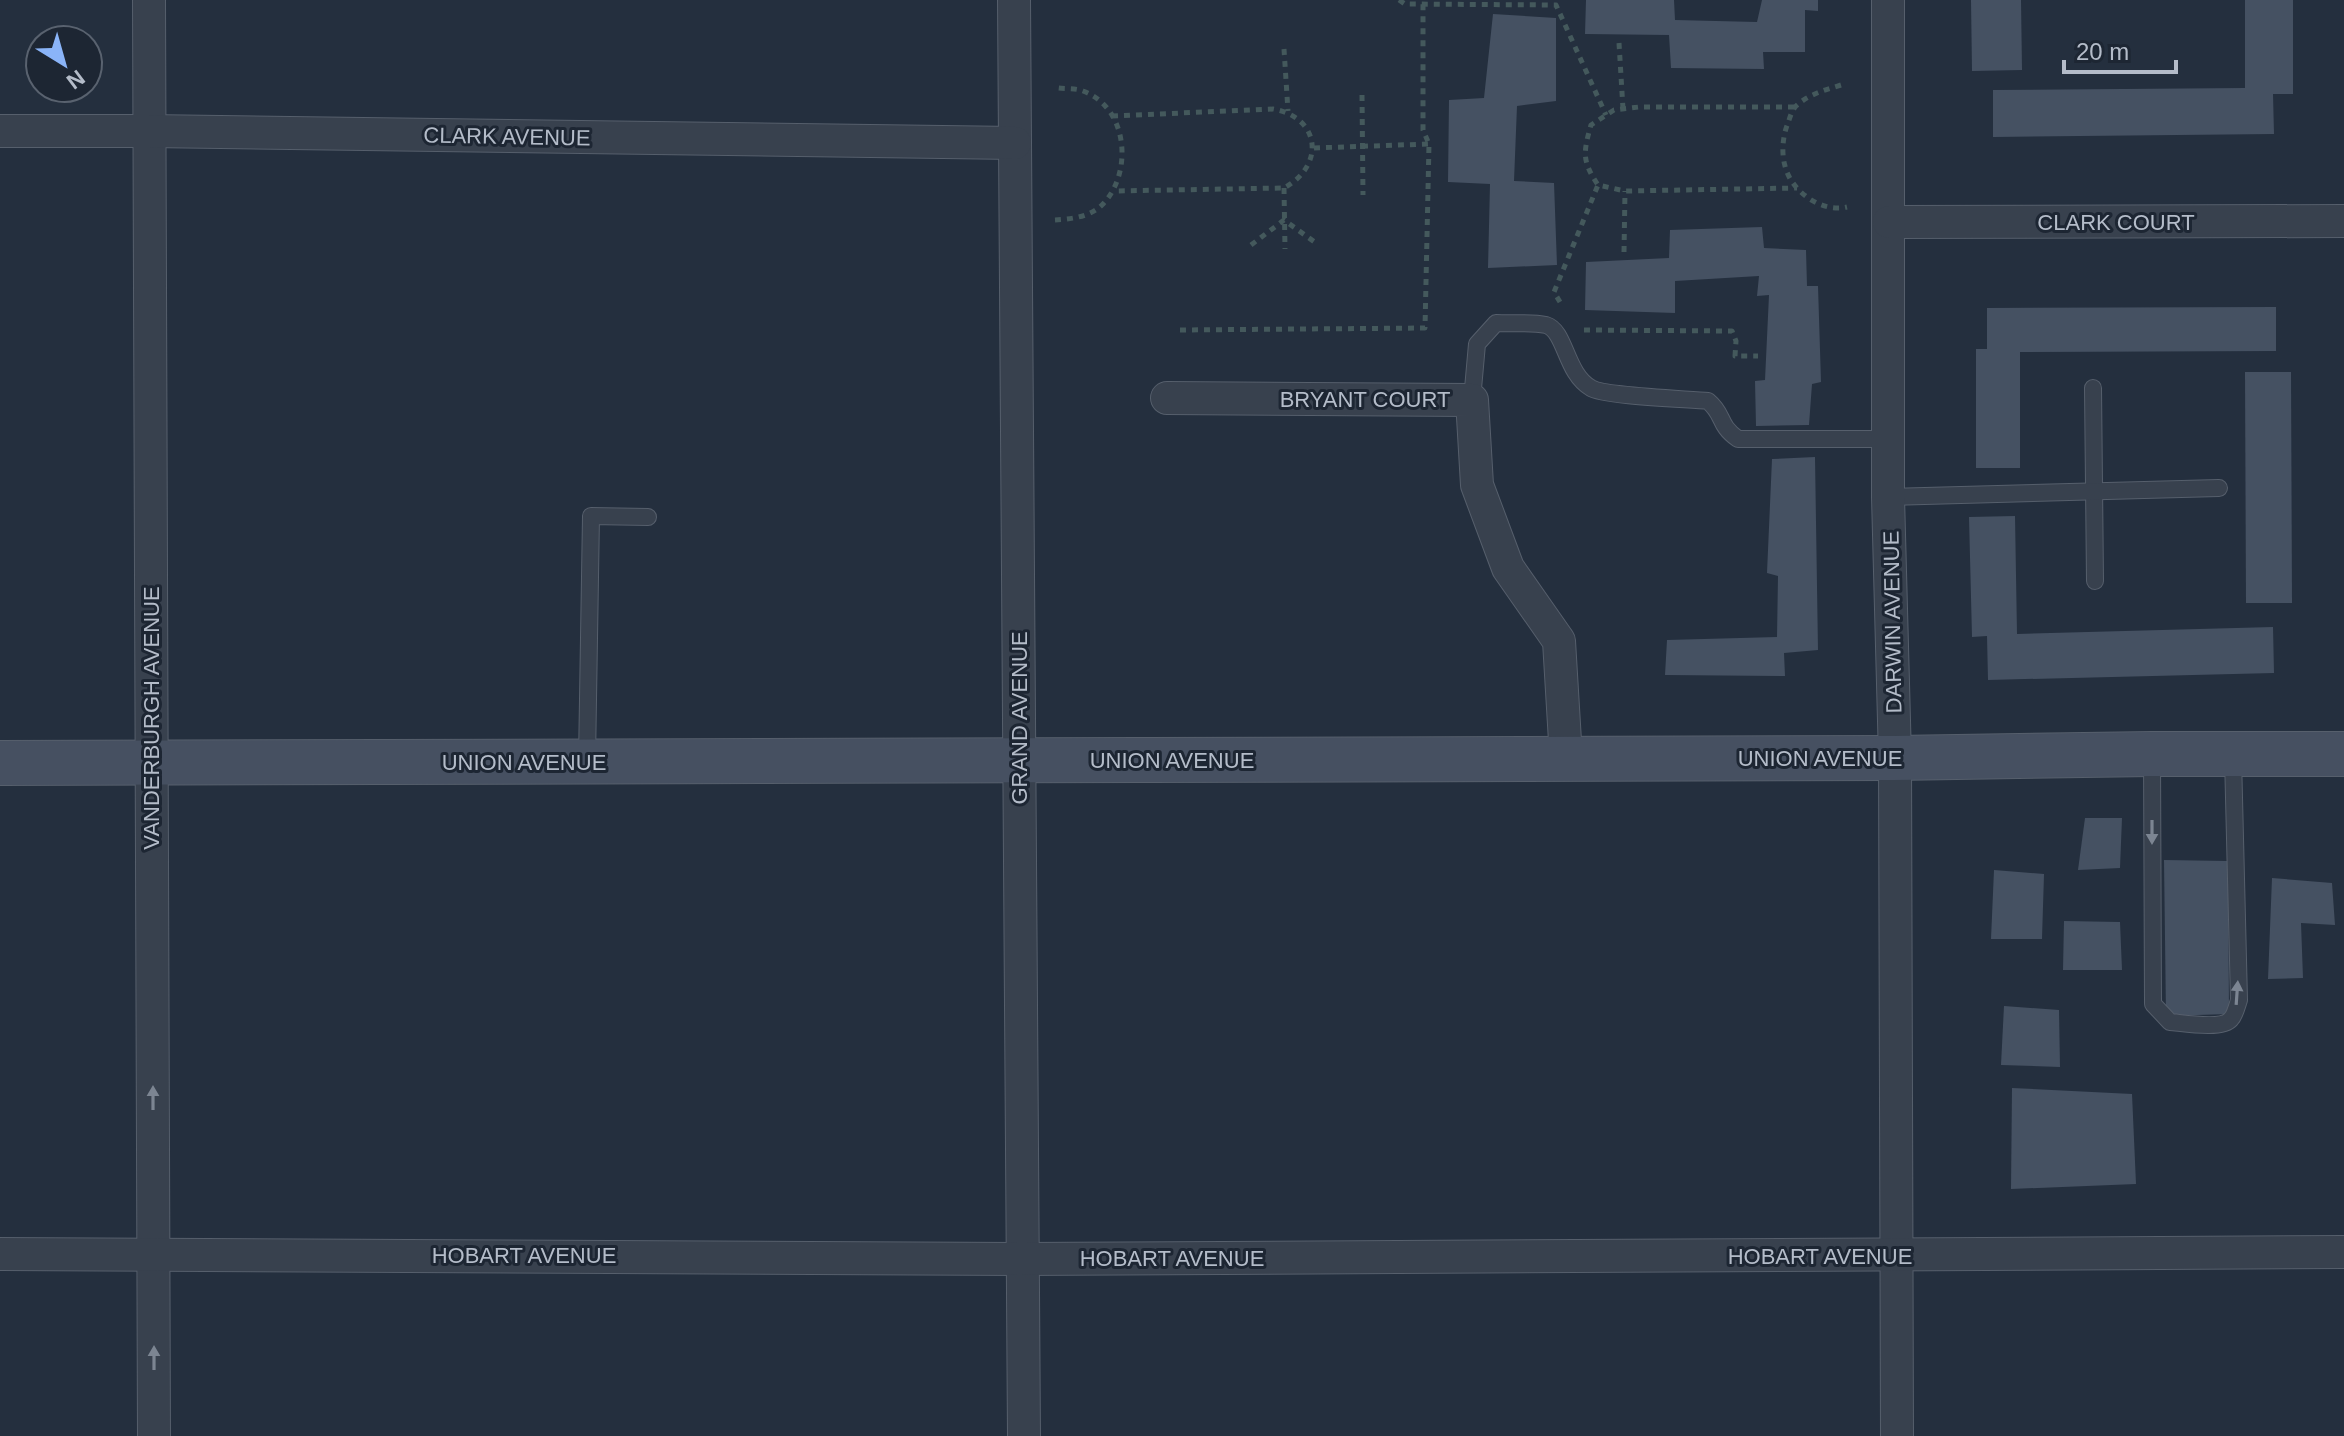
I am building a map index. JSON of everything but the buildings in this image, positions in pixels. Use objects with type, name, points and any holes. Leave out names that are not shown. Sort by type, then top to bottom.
[{"type":"main road","name":"UNION AVENUE","points":[[0,763],[2344,754]]},
{"type":"street","name":"VANDERBURGH AVENUE","points":[[149,0],[154,1436]]},
{"type":"street","name":"GRAND AVENUE","points":[[1014,0],[1024,1436]]},
{"type":"street","name":"DARWIN AVENUE","points":[[1888,0],[1888,497],[1895,758],[1897,1436]]},
{"type":"street","name":"CLARK AVENUE","points":[[0,131],[1015,143]]},
{"type":"street","name":"CLARK COURT","points":[[1889,222],[2344,221]]},
{"type":"street","name":"BRYANT COURT","points":[[1167,398],[1472,400],[1477,485],[1508,568],[1559,641],[1566,758]]},
{"type":"street","name":"HOBART AVENUE","points":[[0,1254],[1021,1259],[2344,1252]]},
{"type":"lane","points":[[1472,400],[1477,344],[1496,323],[1548,326],[1561,337],[1566,357],[1577,378],[1594,391],[1708,401],[1717,409],[1723,428],[1738,439],[1889,439]]},
{"type":"lane","points":[[2093,388],[2095,581]]},
{"type":"lane","points":[[1888,497],[2219,488]]},
{"type":"lane","points":[[587,761],[591,516],[648,517]]},
{"type":"lane","points":[[2152,754],[2153,1004],[2170,1022],[2224,1025],[2232,1019],[2239,1000],[2233,754]]},
{"type":"path","points":[[1399,0],[1405,4],[1556,5],[1606,115]]},
{"type":"path","points":[[1180,330],[1425,328],[1429,144],[1423,130],[1423,4]]},
{"type":"path","points":[[1619,43],[1623,109]]},
{"type":"path","points":[[1284,49],[1288,111]]},
{"type":"path","points":[[1797,188],[1625,191],[1598,185],[1586,167],[1584,149],[1591,125],[1623,109],[1794,107],[1817,92],[1841,85]]},
{"type":"path","points":[[1055,220],[1077,218],[1100,208],[1119,183],[1121,155],[1119,128],[1106,106],[1082,91],[1058,88]]},
{"type":"path","points":[[1362,95],[1363,195]]},
{"type":"path","points":[[1794,107],[1783,136],[1785,166],[1797,188],[1815,202],[1836,210],[1847,207]]},
{"type":"path","points":[[1112,116],[1273,109],[1288,111],[1306,129],[1313,148],[1311,162],[1299,180],[1284,188],[1113,191]]},
{"type":"path","points":[[1313,148],[1429,144]]},
{"type":"path","points":[[1567,314],[1554,292],[1598,185]]},
{"type":"path","points":[[1284,188],[1285,249]]},
{"type":"path","points":[[1624,252],[1625,191]]},
{"type":"path","points":[[1284,220],[1316,243]]},
{"type":"path","points":[[1251,245],[1284,220]]},
{"type":"path","points":[[1573,324],[1586,332],[1732,331],[1736,341],[1735,356],[1758,356]]}]
